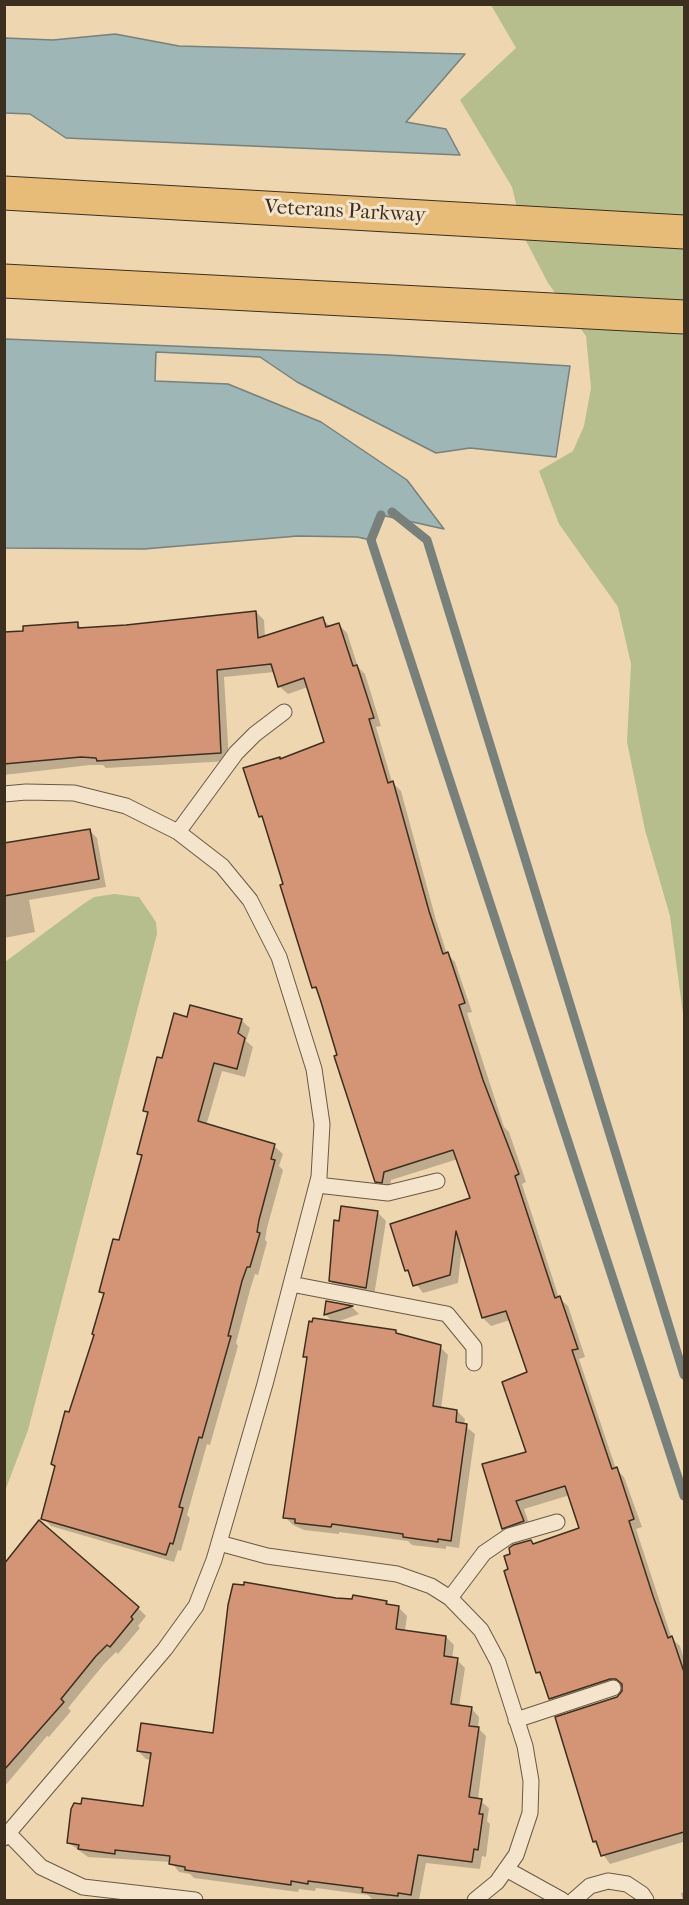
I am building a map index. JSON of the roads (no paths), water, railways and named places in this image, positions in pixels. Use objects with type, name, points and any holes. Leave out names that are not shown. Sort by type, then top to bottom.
[{"type":"main road","name":"Veterans Parkway","points":[[4,193],[675,232]]},
{"type":"main road","points":[[4,282],[684,317]]},
{"type":"lane","points":[[178,832],[236,753],[255,734],[284,712]]},
{"type":"lane","points":[[4,794],[74,793],[126,806],[178,832],[222,866],[250,900],[279,957],[314,1069],[322,1124],[317,1185],[219,1543],[196,1606],[165,1649],[6,1835],[41,1867],[83,1887],[195,1900]]},
{"type":"lane","points":[[317,1185],[388,1193],[437,1181]]},
{"type":"lane","points":[[291,1284],[447,1314],[474,1347],[474,1363]]},
{"type":"lane","points":[[450,1598],[484,1553],[509,1536],[557,1522]]},
{"type":"lane","points":[[219,1543],[267,1556],[397,1574],[431,1586],[450,1598],[481,1630],[498,1662],[516,1720],[531,1781],[530,1813],[516,1855],[497,1882],[475,1900]]},
{"type":"lane","points":[[516,1720],[614,1688]]},
{"type":"lane","points":[[506,1869],[561,1900]]},
{"type":"lane","points":[[574,1900],[590,1886],[608,1881],[627,1884],[642,1894],[646,1900]]},
{"type":"water","points":[[115,34],[179,46],[465,54],[406,122],[446,129],[460,155],[66,138],[30,114],[5,113],[5,38],[53,40]]},
{"type":"water","points":[[5,339],[388,355],[570,366],[556,457],[470,448],[436,453],[297,382],[260,357],[156,352],[155,381],[228,384],[321,422],[407,480],[444,529],[381,515],[371,540],[357,537],[298,536],[144,549],[5,548]]},
{"type":"waterway","points":[[392,512],[427,540],[684,1375]]},
{"type":"waterway","points":[[381,515],[371,540],[684,1496]]}]
